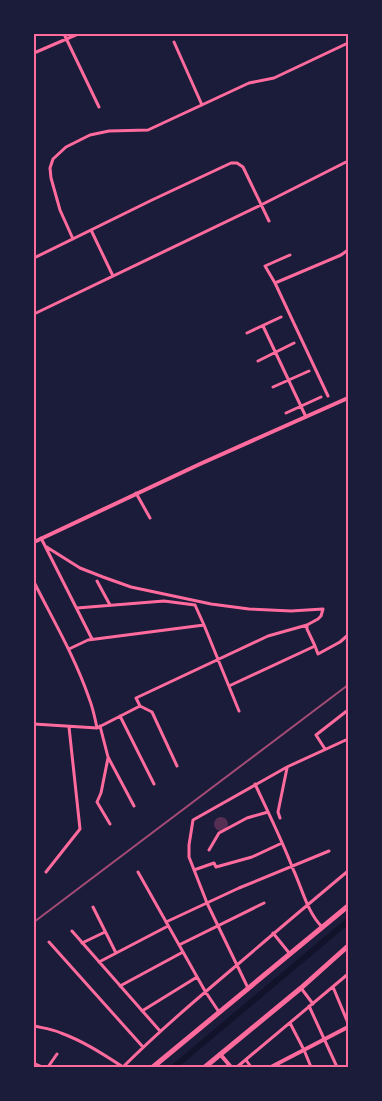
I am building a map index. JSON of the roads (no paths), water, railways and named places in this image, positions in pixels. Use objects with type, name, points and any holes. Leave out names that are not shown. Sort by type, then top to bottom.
[{"type":"highway","points":[[153,1067],[348,906]]},
{"type":"highway","points":[[205,1067],[301,988],[348,946]]},
{"type":"street","points":[[64,34],[99,107]]},
{"type":"street","points":[[34,53],[78,34]]},
{"type":"street","points":[[174,42],[202,105]]},
{"type":"street","points":[[73,239],[60,210],[50,178],[50,168],[53,159],[66,148],[90,135],[109,131],[148,130],[249,83],[274,78],[348,43]]},
{"type":"street","points":[[34,314],[348,161]]},
{"type":"street","points":[[34,258],[231,163],[243,166],[268,221]]},
{"type":"street","points":[[91,230],[113,276]]},
{"type":"street","points":[[275,283],[348,250]]},
{"type":"street","points":[[290,255],[265,266],[275,283],[328,396]]},
{"type":"street","points":[[248,333],[281,317]]},
{"type":"street","points":[[263,326],[306,417]]},
{"type":"street","points":[[258,361],[294,343]]},
{"type":"street","points":[[273,387],[309,371]]},
{"type":"street","points":[[286,413],[321,397]]},
{"type":"street","points":[[34,542],[348,398]]},
{"type":"street","points":[[136,494],[150,518]]},
{"type":"street","points":[[41,538],[92,639]]},
{"type":"street","points":[[46,546],[80,568],[131,586],[211,604],[249,609],[291,611],[323,609],[321,616],[307,626],[268,636],[136,698],[140,706],[152,712],[177,766]]},
{"type":"street","points":[[97,581],[110,605]]},
{"type":"street","points":[[34,582],[69,649],[90,700],[108,757],[134,806]]},
{"type":"street","points":[[77,608],[164,600],[195,605],[239,711]]},
{"type":"street","points":[[69,649],[92,639],[204,625]]},
{"type":"street","points":[[307,626],[318,654],[340,642],[348,635]]},
{"type":"street","points":[[229,686],[315,646]]},
{"type":"street","points":[[34,724],[99,727],[140,706]]},
{"type":"street","points":[[324,749],[316,734],[348,710]]},
{"type":"street","points":[[120,716],[154,784]]},
{"type":"street","points":[[46,872],[80,829],[69,727]]},
{"type":"street","points":[[248,989],[207,903],[189,857],[193,820],[287,767],[348,739]]},
{"type":"street","points":[[108,757],[101,793],[97,802],[110,824]]},
{"type":"street","points":[[280,818],[278,812],[287,767]]},
{"type":"street","points":[[256,784],[308,904],[316,921],[322,928]]},
{"type":"street","points":[[209,850],[219,832],[247,818],[268,812]]},
{"type":"street","points":[[194,870],[214,863],[216,866],[252,857],[282,843]]},
{"type":"street","points":[[166,922],[329,851]]},
{"type":"street","points":[[34,1026],[59,1032],[80,1041],[123,1067],[204,991],[348,871]]},
{"type":"street","points":[[138,872],[204,991],[220,1013]]},
{"type":"street","points":[[179,945],[264,903]]},
{"type":"street","points":[[93,907],[116,953]]},
{"type":"street","points":[[99,962],[168,926]]},
{"type":"street","points":[[72,931],[160,1031]]},
{"type":"street","points":[[82,944],[105,932]]},
{"type":"street","points":[[273,933],[290,955]]},
{"type":"street","points":[[49,942],[143,1047]]},
{"type":"street","points":[[120,986],[183,952]]},
{"type":"street","points":[[237,1067],[348,974]]},
{"type":"street","points":[[142,1011],[197,977]]},
{"type":"street","points":[[271,1067],[348,1025],[332,987]]},
{"type":"street","points":[[301,988],[311,1005],[337,1067]]},
{"type":"street","points":[[290,1023],[311,1067]]},
{"type":"street","points":[[48,1067],[57,1054]]},
{"type":"street","points":[[220,1054],[231,1067]]},
{"type":"street","points":[[246,1060],[251,1067]]},
{"type":"street","points":[[34,1064],[41,1067]]},
{"type":"waterway","points":[[174,1067],[348,921]]},
{"type":"railway","points":[[34,922],[348,685]]}]
